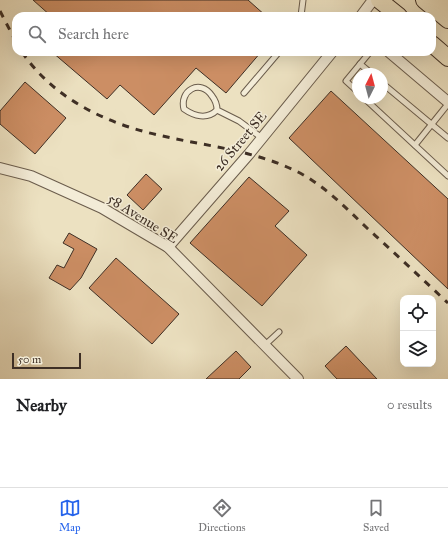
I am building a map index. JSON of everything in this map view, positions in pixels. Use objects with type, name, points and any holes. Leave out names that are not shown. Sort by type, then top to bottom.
[{"type":"main road","points":[[379,0],[394,12]]},
{"type":"main road","points":[[424,0],[448,20]]},
{"type":"main road","points":[[444,0],[448,3]]},
{"type":"main road","points":[[436,38],[448,46]]},
{"type":"main road","points":[[436,48],[448,58]]},
{"type":"street","points":[[364,12],[373,0]]},
{"type":"street","name":"26 Street SE","points":[[168,246],[262,138],[328,56]]},
{"type":"street","points":[[394,56],[448,103]]},
{"type":"street","name":"58 Avenue SE","points":[[0,168],[31,176],[102,208],[168,246],[298,379]]},
{"type":"lane","points":[[302,12],[303,0]]},
{"type":"lane","points":[[244,93],[276,56]]},
{"type":"lane","points":[[357,68],[367,56]]},
{"type":"lane","points":[[360,64],[365,68]]},
{"type":"lane","points":[[352,74],[346,81],[352,86]]},
{"type":"lane","points":[[199,86],[209,91],[217,104],[217,110],[213,114],[207,116],[192,114],[184,109],[183,100],[187,93],[199,86]]},
{"type":"lane","points":[[388,88],[448,138]]},
{"type":"lane","points":[[415,145],[448,103]]},
{"type":"lane","points":[[371,104],[448,176]]},
{"type":"lane","points":[[217,110],[239,121],[262,138]]},
{"type":"lane","points":[[264,345],[278,332]]},
{"type":"building","points":[[33,0],[248,0],[262,12],[46,12]]},
{"type":"building","points":[[57,56],[258,56],[226,93],[196,68],[154,115],[120,85],[107,99]]},
{"type":"building","points":[[25,82],[66,118],[35,154],[0,124],[0,111]]},
{"type":"building","points":[[331,91],[448,199],[448,289],[289,138]]},
{"type":"building","points":[[146,174],[162,189],[143,210],[127,195]]},
{"type":"building","points":[[249,177],[289,211],[275,226],[307,255],[262,306],[190,243]]},
{"type":"building","points":[[69,233],[97,249],[81,278],[70,290],[49,278],[57,265],[64,268],[74,249],[63,243]]},
{"type":"building","points":[[116,258],[179,314],[152,344],[89,288]]},
{"type":"building","points":[[346,346],[377,379],[337,379],[325,366]]},
{"type":"building","points":[[236,351],[251,367],[239,379],[206,379]]},
{"type":"railway","points":[[0,11],[12,34]]},
{"type":"railway","points":[[25,56],[49,83],[65,95],[100,116],[138,130],[264,158],[298,172],[335,198],[448,303]]}]
